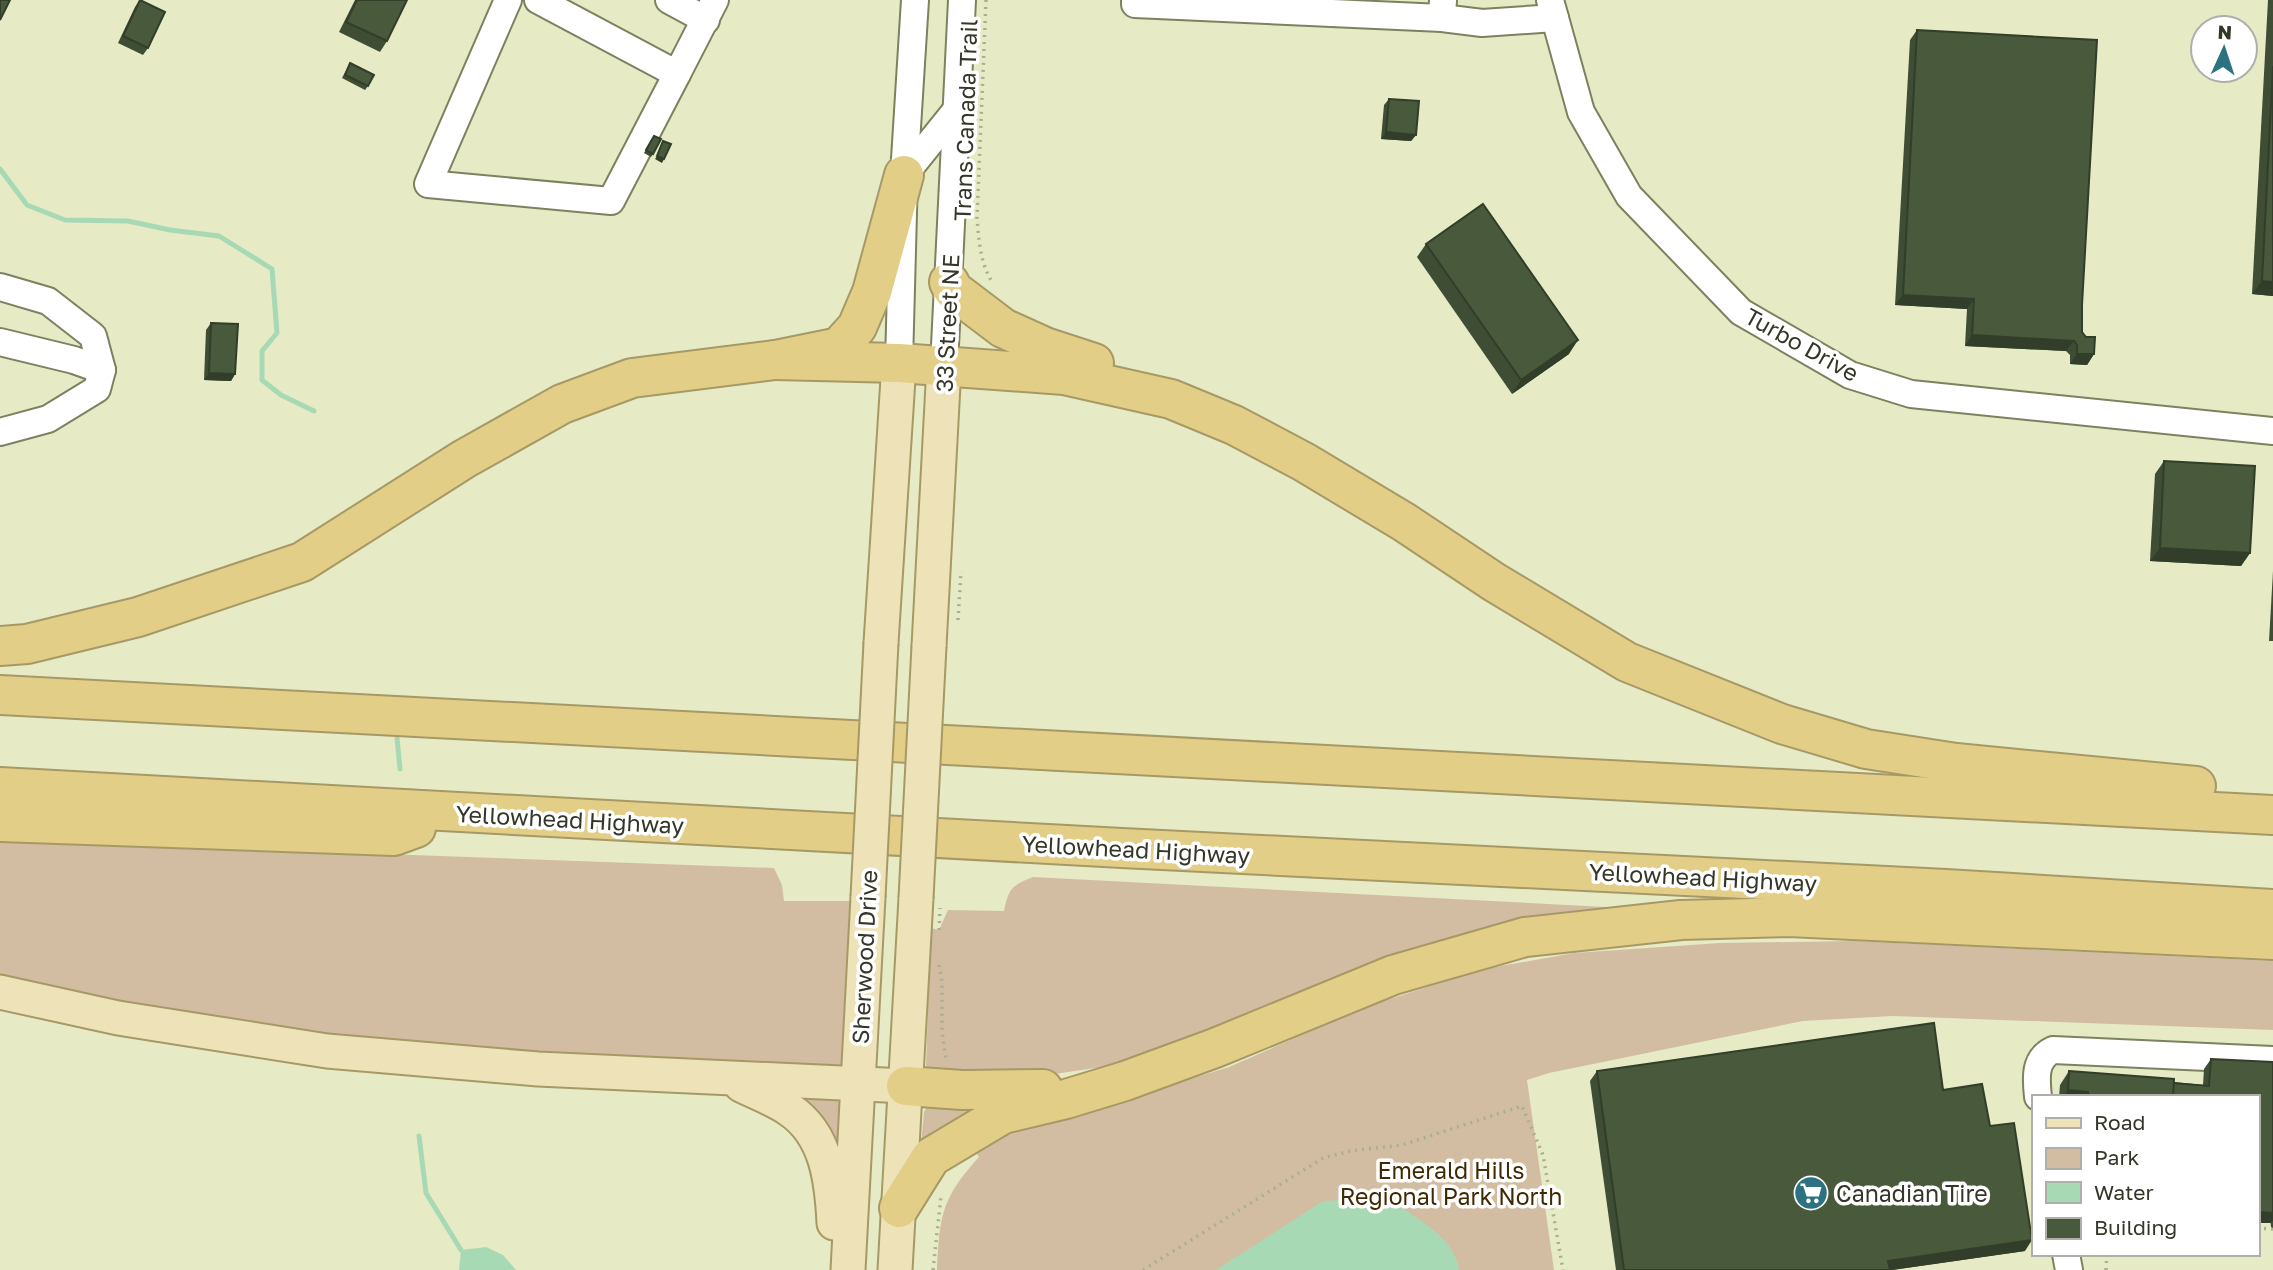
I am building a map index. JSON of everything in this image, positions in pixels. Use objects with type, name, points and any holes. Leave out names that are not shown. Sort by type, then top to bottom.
[{"type":"highway","points":[[0,646],[27,644],[138,617],[302,562],[464,459],[540,416],[562,404],[632,377],[775,360],[839,347],[857,327],[883,257],[904,175]]},
{"type":"highway","points":[[949,282],[953,290],[1003,328],[1045,346],[1149,382],[1171,399]]},
{"type":"highway","points":[[775,360],[899,363],[1064,375],[1171,399],[1234,425],[1304,462],[1404,522],[1494,582],[1628,662],[1782,724],[1866,749],[1956,763],[2221,789],[2273,808]]},
{"type":"highway","points":[[0,695],[2273,815]]},
{"type":"highway","name":"Yellowhead Highway","points":[[0,787],[1959,890],[2273,909]]},
{"type":"highway","points":[[0,822],[394,836],[456,813]]},
{"type":"highway","points":[[899,1208],[931,1157],[1003,1114],[1125,1081],[1215,1048],[1393,975],[1525,937],[1681,920],[1789,917],[2273,940]]},
{"type":"highway","points":[[906,1086],[1023,1091],[1125,1081]]},
{"type":"main road","name":"33 Street NE","points":[[881,643],[899,363]]},
{"type":"main road","name":"33 Street NE","points":[[906,1086],[944,366]]},
{"type":"main road","name":"Sherwood Drive","points":[[848,1270],[881,643]]},
{"type":"main road","points":[[0,992],[118,1018],[327,1051],[538,1069],[730,1080],[906,1086],[895,1270]]},
{"type":"main road","points":[[730,1080],[791,1110],[812,1131],[824,1155],[833,1200],[837,1270]]},
{"type":"street","points":[[508,0],[428,184],[611,201],[711,10],[669,0]]},
{"type":"street","points":[[539,0],[677,74]]},
{"type":"street","name":"33 Street NE","points":[[899,363],[904,175],[915,0]]},
{"type":"street","name":"33 Street NE","points":[[944,366],[962,0]]},
{"type":"street","points":[[1135,0],[1135,4],[1443,9],[1482,23],[1553,9]]},
{"type":"street","name":"Turbo Drive","points":[[1553,9],[1581,112],[1629,196],[1741,312],[1850,376],[1911,394],[2273,431]]},
{"type":"street","points":[[904,175],[958,108]]},
{"type":"street","points":[[0,287],[48,301],[93,336],[102,370],[97,389],[48,419],[0,432]]},
{"type":"street","points":[[0,342],[74,360],[102,370]]},
{"type":"street","points":[[2038,1095],[2038,1063],[2044,1054],[2053,1050],[2273,1060]]},
{"type":"path","name":"Trans Canada Trail","points":[[986,0],[977,218],[979,247],[992,283]]},
{"type":"path","points":[[939,930],[939,940]]},
{"type":"path","points":[[939,961],[946,1065]]},
{"type":"path","points":[[1143,1270],[1323,1158],[1423,1139],[1522,1106],[1543,1155],[1563,1270]]},
{"type":"path","points":[[933,1270],[941,1194]]},
{"type":"green space","points":[[0,840],[774,868],[782,885],[784,901],[852,901],[847,1057],[840,1065],[829,1068],[352,1043],[0,981]]},
{"type":"green space","points":[[1033,877],[1721,913],[1659,916],[1122,1064],[1007,1081],[935,1073],[926,1066],[931,928],[939,930],[948,910],[1004,911],[1012,889]]},
{"type":"green space","name":"Emerald Hills Regional Park North","points":[[1853,941],[2273,961],[2273,1030],[1893,1016],[1803,1021],[1549,1073],[1527,1080],[1554,1270],[937,1270],[939,1235],[945,1209],[957,1185],[979,1157],[971,1146],[989,1136],[1097,1108],[1229,1067],[1368,1006],[1484,969],[1574,953],[1720,943]]},
{"type":"green space","points":[[801,1100],[841,1100],[840,1189]]},
{"type":"green space","points":[[1005,1105],[921,1145],[924,1112],[927,1107]]},
{"type":"water","points":[[1387,1198],[1441,1237],[1456,1258],[1459,1270],[1216,1270],[1323,1201]]},
{"type":"water","points":[[486,1247],[503,1255],[516,1270],[459,1270],[461,1250]]},
{"type":"building","points":[[0,0],[10,0],[0,20]]},
{"type":"building","points":[[140,0],[165,12],[148,48],[123,36]]},
{"type":"building","points":[[357,0],[407,0],[387,41],[346,22]]},
{"type":"building","points":[[1917,30],[2097,40],[2082,305],[2082,332],[2086,337],[2095,337],[2094,354],[2077,354],[2074,341],[1972,335],[1974,299],[1903,295]]},
{"type":"building","points":[[350,63],[374,75],[368,86],[345,75]]},
{"type":"building","points":[[2273,66],[2273,282],[2262,281]]},
{"type":"building","points":[[1389,99],[1419,101],[1416,135],[1386,132]]},
{"type":"building","points":[[654,136],[661,139],[653,154],[646,150]]},
{"type":"building","points":[[663,141],[671,144],[664,159],[657,156]]},
{"type":"building","points":[[1483,204],[1578,340],[1521,380],[1426,244]]},
{"type":"building","points":[[211,323],[238,324],[235,374],[209,373]]},
{"type":"building","points":[[2164,461],[2255,466],[2250,553],[2160,548]]},
{"type":"building","name":"Canadian Tire","points":[[1934,1023],[1943,1090],[1982,1084],[1990,1126],[2014,1123],[2032,1240],[1888,1261],[1890,1270],[1624,1270],[1597,1071]]},
{"type":"building","points":[[2211,1059],[2273,1062],[2273,1213],[2259,1212],[2259,1095],[2173,1095],[2173,1083],[2209,1086]]},
{"type":"building","points":[[2069,1071],[2174,1079],[2173,1095],[2088,1095],[2088,1092],[2068,1090]]},
{"type":"waterway","points":[[0,169],[27,205],[65,220],[128,221],[219,236],[272,269],[277,333],[262,351],[262,380],[281,395],[314,411]]},
{"type":"waterway","points":[[397,738],[400,769]]},
{"type":"waterway","points":[[419,1136],[426,1193],[461,1250]]},
{"type":"place","name":"Canadian Tire","points":[[1811,1193]]}]
